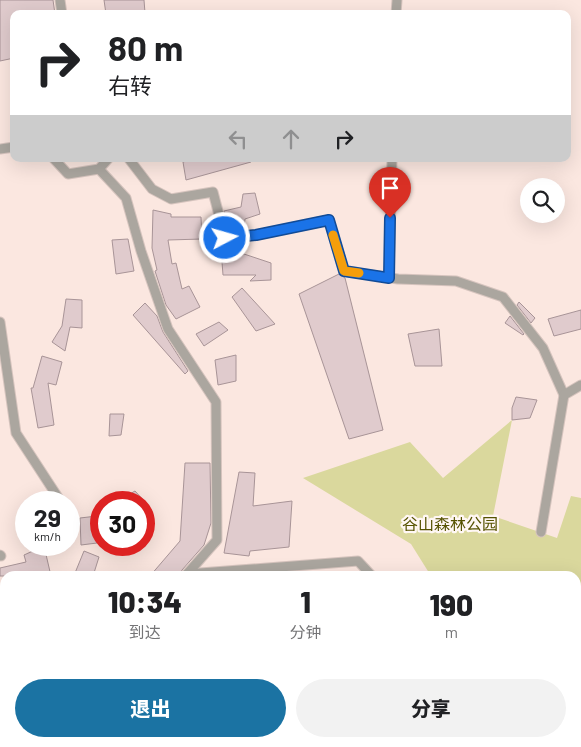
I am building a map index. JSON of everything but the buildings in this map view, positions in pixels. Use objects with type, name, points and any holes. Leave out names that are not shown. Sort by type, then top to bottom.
[{"type":"street","points":[[57,162],[68,174],[99,170],[106,162]]},
{"type":"street","points":[[131,162],[152,189],[171,199],[213,192],[225,238],[256,235],[329,220],[344,271],[389,278],[456,281],[503,298],[543,348],[564,395],[541,532]]},
{"type":"street","points":[[389,278],[392,162]]},
{"type":"street","points":[[99,170],[126,198],[141,250],[168,329],[216,402],[218,540],[190,571]]},
{"type":"street","points":[[0,322],[16,432],[54,491]]},
{"type":"street","points":[[564,395],[581,385]]},
{"type":"street","points":[[235,571],[358,561],[367,571]]},
{"type":"green space","name":"谷山森林公园","points":[[512,420],[493,516],[557,538],[571,496],[581,498],[581,571],[428,571],[411,544],[303,478],[410,442],[443,478]]},
{"type":"green space","points":[[221,570],[270,571],[220,571]]},
{"type":"slow traffic","points":[[333,235],[344,271],[359,273]]},
{"type":"route","points":[[225,238],[256,235],[329,220],[344,271],[389,278],[390,218]]}]
